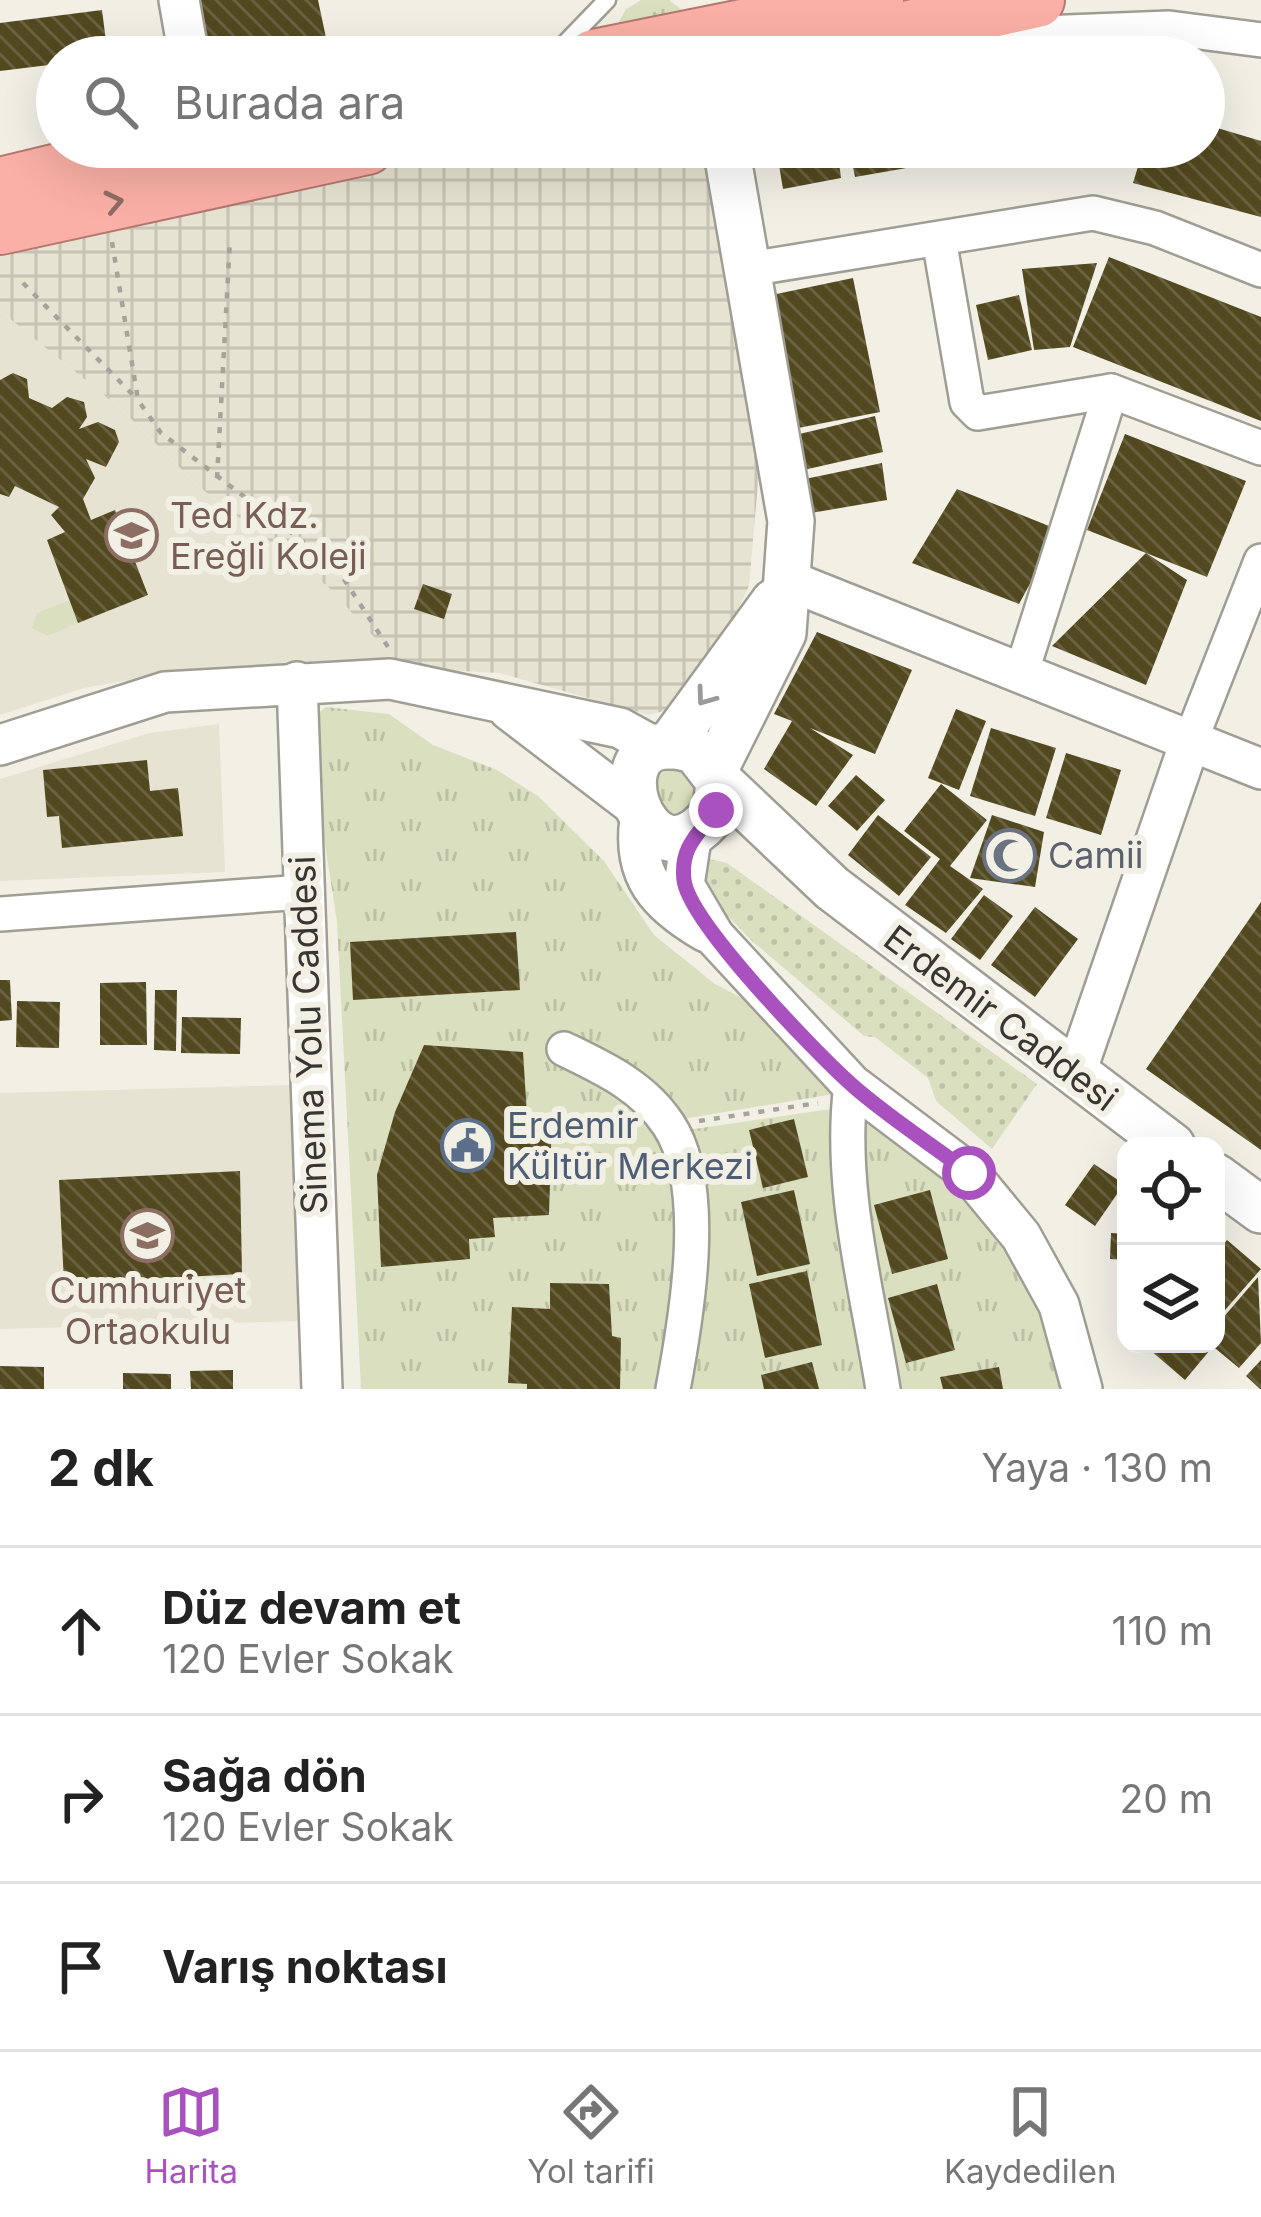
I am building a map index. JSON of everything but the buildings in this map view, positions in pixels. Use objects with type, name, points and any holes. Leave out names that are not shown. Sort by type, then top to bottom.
[{"type":"highway","points":[[712,36],[1037,0]]},
{"type":"highway","points":[[0,185],[71,168]]},
{"type":"highway","points":[[0,227],[271,168]]},
{"type":"main road","points":[[730,168],[788,500],[790,581],[783,633],[708,801],[664,834],[636,811],[638,766],[663,747],[790,581]]},
{"type":"main road","points":[[663,747],[696,751],[708,801]]},
{"type":"main road","name":"Erdemir Caddesi","points":[[708,801],[832,888],[1160,1137]]},
{"type":"main road","points":[[1225,1184],[1261,1210]]},
{"type":"street","points":[[179,0],[185,36]]},
{"type":"street","points":[[878,17],[1169,28],[1261,40]]},
{"type":"street","points":[[748,269],[1093,213],[1155,228],[1261,270]]},
{"type":"street","points":[[939,239],[967,402],[978,413],[1111,391],[1261,448]]},
{"type":"street","points":[[1021,674],[1111,391]]},
{"type":"street","points":[[1075,1076],[1190,742],[1261,561]]},
{"type":"street","points":[[790,581],[1261,769]]},
{"type":"street","points":[[0,745],[165,692],[390,679],[620,728],[663,747]]},
{"type":"street","name":"Sinema Yolu Caddesi","points":[[297,682],[322,1389]]},
{"type":"street","points":[[500,704],[636,811],[635,851],[647,884],[675,914],[713,936]]},
{"type":"street","points":[[708,801],[684,885],[713,936],[850,1092],[969,1173],[1021,1236],[1058,1305],[1082,1389]]},
{"type":"street","points":[[0,914],[303,892]]},
{"type":"street","points":[[564,1048],[623,1077],[670,1125],[684,1167],[691,1237],[686,1323],[673,1389]]},
{"type":"street","points":[[850,1092],[847,1171],[883,1389]]},
{"type":"lane","points":[[572,36],[607,0]]},
{"type":"path","points":[[107,204],[138,400]]},
{"type":"path","points":[[217,478],[230,241]]},
{"type":"path","points":[[23,284],[138,400],[161,433],[336,567],[391,651]]},
{"type":"path","points":[[670,1125],[850,1092]]},
{"type":"shaded area","points":[[373,168],[705,168],[760,460],[749,586],[719,651],[671,709],[649,715],[499,673],[402,668],[328,587],[198,486],[121,409],[0,311],[0,246]]},
{"type":"shaded area","name":"Ted Kdz. Ereğli Koleji","points":[[0,311],[121,409],[198,486],[328,587],[402,668],[175,672],[84,688],[0,715]]},
{"type":"shaded area","points":[[219,724],[225,872],[0,881],[0,779],[149,733]]},
{"type":"shaded area","name":"Cumhuriyet Ortaokulu","points":[[292,1085],[298,1321],[0,1329],[0,1093]]},
{"type":"green space","points":[[641,0],[669,0],[690,16],[615,29],[626,9]]},
{"type":"green space","points":[[70,600],[78,623],[48,636],[32,628],[37,613]]},
{"type":"green space","points":[[326,707],[389,714],[433,745],[497,770],[538,796],[604,861],[654,935],[715,984],[765,1010],[834,1094],[659,1123],[675,1189],[677,1222],[663,1389],[361,1389],[337,922],[314,773],[316,715]]},
{"type":"green space","points":[[675,769],[691,775],[697,791],[691,807],[675,813],[659,807],[653,791],[659,775]]},
{"type":"green space","points":[[700,857],[727,863],[1037,1084],[992,1149],[936,1101],[928,1078],[875,1037],[864,1036],[753,942],[697,884]]},
{"type":"green space","points":[[859,1105],[980,1200],[1043,1292],[1069,1389],[686,1389],[680,1131]]},
{"type":"place","name":"Ted Kdz. Ereğli Koleji","points":[[131,536]]},
{"type":"place","name":"Camii","points":[[1009,855]]},
{"type":"place","name":"Erdemir Kültür Merkezi","points":[[468,1146]]},
{"type":"place","name":"Cumhuriyet Ortaokulu","points":[[148,1235]]},
{"type":"route","points":[[716,810],[692,832],[684,865],[684,885],[713,936],[851,1084],[969,1173]]}]
